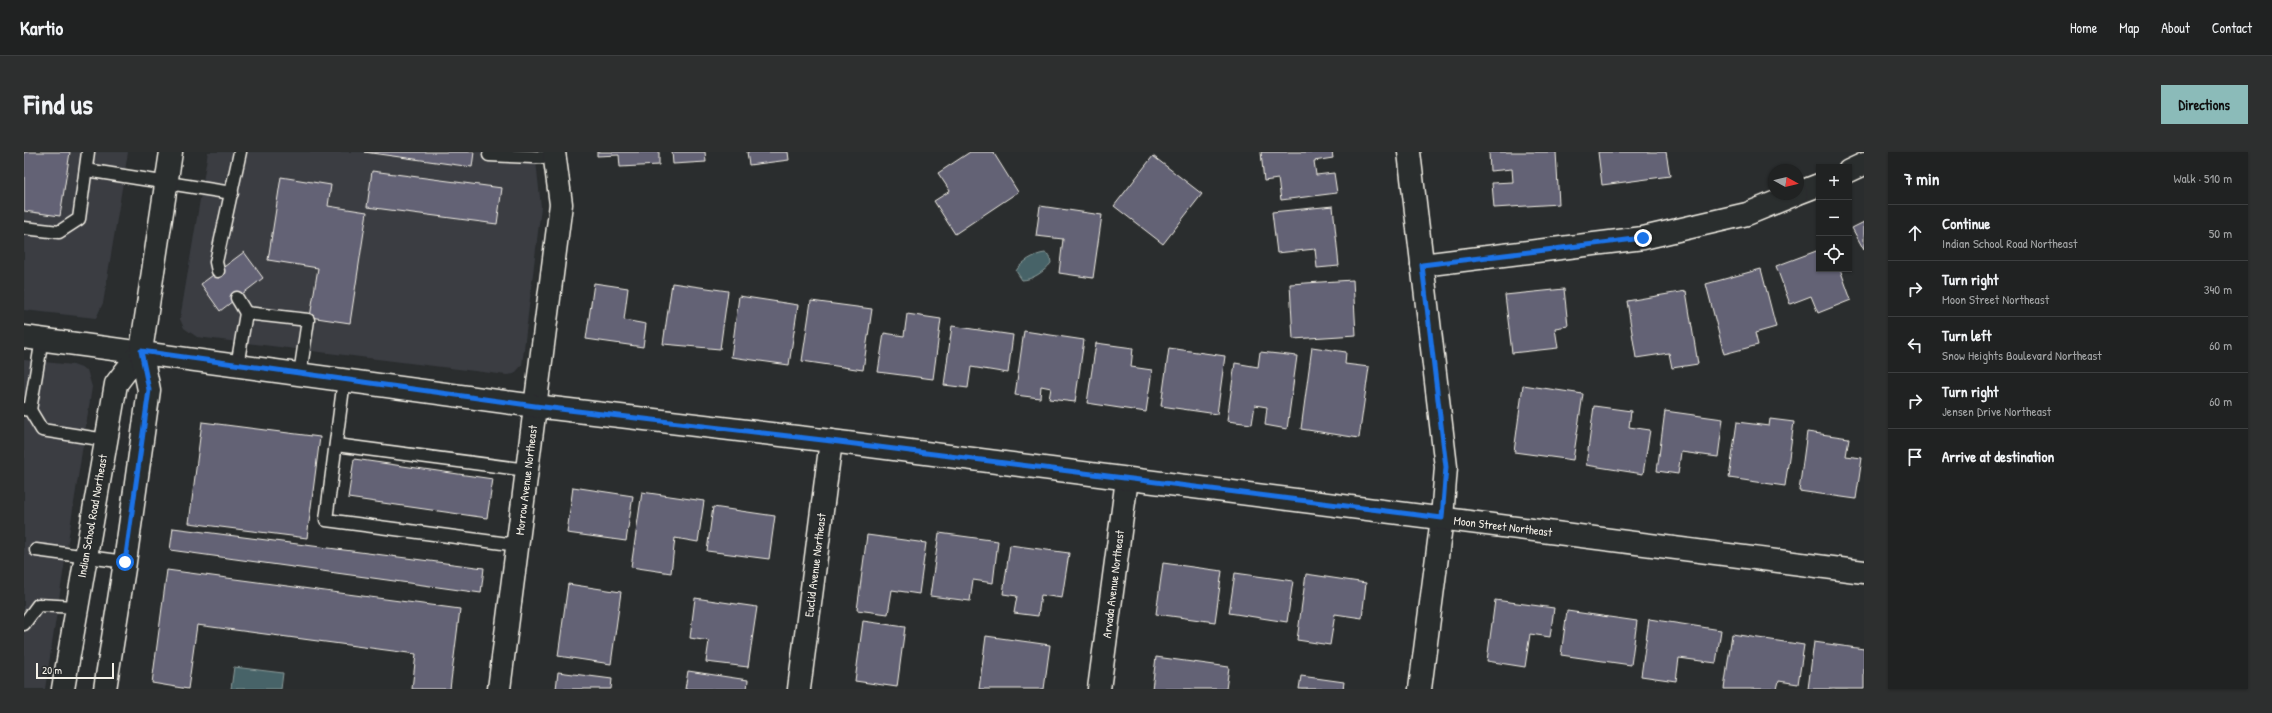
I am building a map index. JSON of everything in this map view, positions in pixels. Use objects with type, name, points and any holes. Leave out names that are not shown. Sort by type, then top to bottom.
[{"type":"street","name":"Indian School Road Northeast","points":[[105,689],[125,562],[149,390],[141,351],[171,152]]},
{"type":"street","points":[[1409,152],[1446,467],[1442,518],[1420,689]]},
{"type":"street","name":"Morrow Avenue Northeast","points":[[499,689],[561,204],[554,155]]},
{"type":"street","points":[[1852,170],[1864,164]]},
{"type":"street","points":[[1804,191],[1816,186]]},
{"type":"street","points":[[1422,265],[1643,238],[1747,214],[1782,200]]},
{"type":"street","name":"Moon Street Northeast","points":[[33,338],[141,351],[237,366],[535,406],[831,441],[1864,572]]},
{"type":"street","name":"Indian School Road Northeast","points":[[64,689],[76,607],[116,384],[141,351]]},
{"type":"street","name":"Euclid Avenue Northeast","points":[[799,689],[831,441]]},
{"type":"street","name":"Arvada Avenue Northeast","points":[[1099,689],[1127,479]]},
{"type":"lane","points":[[24,228],[59,232],[79,219],[88,152]]},
{"type":"lane","points":[[218,271],[216,262],[240,152]]},
{"type":"lane","points":[[489,155],[554,155]]},
{"type":"lane","points":[[86,170],[232,193]]},
{"type":"lane","points":[[237,298],[246,313],[237,366]]},
{"type":"lane","points":[[246,313],[308,320],[300,374]]},
{"type":"lane","points":[[33,338],[27,410],[42,430],[106,440]]},
{"type":"lane","points":[[344,380],[326,520],[517,545]]},
{"type":"lane","points":[[336,445],[527,470]]},
{"type":"lane","points":[[36,550],[125,562]]},
{"type":"lane","points":[[24,624],[38,605],[76,607]]},
{"type":"shaded area","points":[[24,152],[128,152],[103,303],[96,318],[24,310]]},
{"type":"shaded area","points":[[208,152],[535,152],[541,207],[522,365],[514,374],[507,375],[197,337],[184,328],[180,319]]},
{"type":"shaded area","points":[[24,360],[73,365],[87,370],[92,387],[45,689],[24,689]]},
{"type":"water","points":[[1045,253],[1050,256],[1051,263],[1042,272],[1034,277],[1022,280],[1016,271],[1018,268],[1029,259]]},
{"type":"water","points":[[234,667],[283,673],[281,689],[231,689]]},
{"type":"building","points":[[24,152],[70,152],[60,216],[24,211]]},
{"type":"building","points":[[364,152],[474,152],[472,167]]},
{"type":"building","points":[[597,152],[659,152],[659,165],[620,167],[619,155],[597,156]]},
{"type":"building","points":[[672,152],[705,152],[706,162],[673,164]]},
{"type":"building","points":[[747,152],[788,152],[789,160],[749,165]]},
{"type":"building","points":[[970,152],[993,152],[1018,192],[955,234],[934,201],[950,191],[938,173]]},
{"type":"building","points":[[1261,152],[1332,152],[1333,158],[1314,161],[1316,175],[1334,173],[1337,193],[1281,200],[1278,179],[1264,181]]},
{"type":"building","points":[[1489,152],[1556,152],[1559,204],[1494,208],[1492,183],[1513,182],[1512,169],[1490,171]]},
{"type":"building","points":[[1598,152],[1666,152],[1670,176],[1602,185]]},
{"type":"building","points":[[1153,156],[1202,194],[1163,244],[1114,206]]},
{"type":"building","points":[[372,171],[502,188],[497,224],[367,207]]},
{"type":"building","points":[[281,177],[331,185],[328,206],[367,212],[350,323],[310,317],[318,268],[268,260]]},
{"type":"building","points":[[1040,206],[1102,215],[1093,278],[1059,273],[1063,239],[1036,236]]},
{"type":"building","points":[[1333,206],[1339,266],[1317,268],[1315,249],[1277,253],[1272,212]]},
{"type":"building","points":[[1864,222],[1864,250],[1852,228]]},
{"type":"building","points":[[1816,251],[1816,272],[1841,272],[1851,300],[1818,313],[1811,296],[1790,304],[1776,266]]},
{"type":"building","points":[[244,252],[263,278],[220,311],[201,284]]},
{"type":"building","points":[[1761,269],[1776,327],[1755,333],[1758,345],[1724,354],[1706,284]]},
{"type":"building","points":[[1353,280],[1356,335],[1293,339],[1290,284]]},
{"type":"building","points":[[594,283],[628,288],[624,320],[646,324],[643,347],[586,339]]},
{"type":"building","points":[[672,283],[728,291],[720,349],[663,344]]},
{"type":"building","points":[[1564,289],[1568,326],[1555,328],[1558,348],[1512,353],[1505,295]]},
{"type":"building","points":[[1686,291],[1698,364],[1672,368],[1669,353],[1636,358],[1627,301]]},
{"type":"building","points":[[739,296],[798,305],[789,365],[731,357]]},
{"type":"building","points":[[811,301],[872,309],[863,370],[802,361]]},
{"type":"building","points":[[907,314],[941,319],[933,379],[878,372],[884,333],[904,336]]},
{"type":"building","points":[[952,326],[1013,335],[1008,373],[971,367],[968,388],[944,385]]},
{"type":"building","points":[[1024,331],[1084,340],[1075,402],[1049,399],[1051,388],[1041,386],[1040,398],[1015,395]]},
{"type":"building","points":[[1096,343],[1133,348],[1131,367],[1152,370],[1146,412],[1087,403]]},
{"type":"building","points":[[1312,347],[1346,352],[1345,364],[1369,367],[1359,438],[1301,429]]},
{"type":"building","points":[[1169,348],[1225,356],[1217,414],[1161,406]]},
{"type":"building","points":[[1260,352],[1297,356],[1287,429],[1265,425],[1267,407],[1255,405],[1252,424],[1227,421],[1235,363],[1258,367]]},
{"type":"building","points":[[1523,385],[1583,394],[1573,460],[1514,452]]},
{"type":"building","points":[[1594,406],[1631,411],[1629,427],[1650,430],[1643,474],[1586,465]]},
{"type":"building","points":[[1665,411],[1723,419],[1718,457],[1681,452],[1678,474],[1657,471]]},
{"type":"building","points":[[1770,419],[1794,422],[1785,486],[1729,478],[1737,422],[1769,426]]},
{"type":"building","points":[[202,422],[320,437],[307,538],[189,523]]},
{"type":"building","points":[[1807,432],[1849,438],[1846,456],[1862,458],[1856,499],[1799,491]]},
{"type":"building","points":[[354,459],[493,479],[487,518],[348,498]]},
{"type":"building","points":[[573,487],[633,496],[626,541],[567,533]]},
{"type":"building","points":[[642,492],[704,501],[698,542],[675,538],[671,573],[631,567]]},
{"type":"building","points":[[713,507],[775,516],[769,559],[707,551]]},
{"type":"building","points":[[173,528],[484,568],[481,593],[170,550]]},
{"type":"building","points":[[939,533],[998,541],[993,583],[973,580],[970,601],[930,596]]},
{"type":"building","points":[[867,535],[926,543],[919,594],[892,590],[888,614],[857,610]]},
{"type":"building","points":[[1010,545],[1069,553],[1062,598],[1041,595],[1038,616],[1014,613],[1017,596],[1003,594]]},
{"type":"building","points":[[1163,563],[1222,571],[1215,622],[1156,614]]},
{"type":"building","points":[[167,570],[460,609],[450,689],[412,689],[416,654],[197,625],[188,689],[152,683]]},
{"type":"building","points":[[1235,573],[1293,581],[1287,622],[1229,613]]},
{"type":"building","points":[[1306,574],[1366,583],[1362,618],[1335,614],[1330,645],[1297,640]]},
{"type":"building","points":[[568,584],[621,592],[611,664],[558,656]]},
{"type":"building","points":[[695,598],[757,607],[748,667],[706,662],[709,641],[690,638]]},
{"type":"building","points":[[1495,600],[1554,608],[1550,637],[1530,634],[1525,667],[1487,661]]},
{"type":"building","points":[[1567,611],[1637,621],[1631,665],[1561,655]]},
{"type":"building","points":[[1649,619],[1721,630],[1716,663],[1679,658],[1676,681],[1641,676]]},
{"type":"building","points":[[863,621],[905,627],[897,687],[855,681]]},
{"type":"building","points":[[1732,634],[1804,645],[1798,684],[1779,681],[1777,689],[1724,689]]},
{"type":"building","points":[[986,636],[1050,645],[1044,689],[979,689]]},
{"type":"building","points":[[1814,642],[1864,649],[1864,689],[1808,689]]},
{"type":"building","points":[[1156,657],[1229,667],[1226,689],[1152,689]]},
{"type":"building","points":[[688,671],[748,680],[747,689],[685,689]]},
{"type":"building","points":[[558,672],[612,679],[611,689],[556,689]]},
{"type":"building","points":[[1301,676],[1344,682],[1343,689],[1299,689]]},
{"type":"route","points":[[125,562],[149,390],[141,351],[184,359],[535,406],[831,441],[1442,518],[1446,467],[1422,265],[1643,238]]}]
